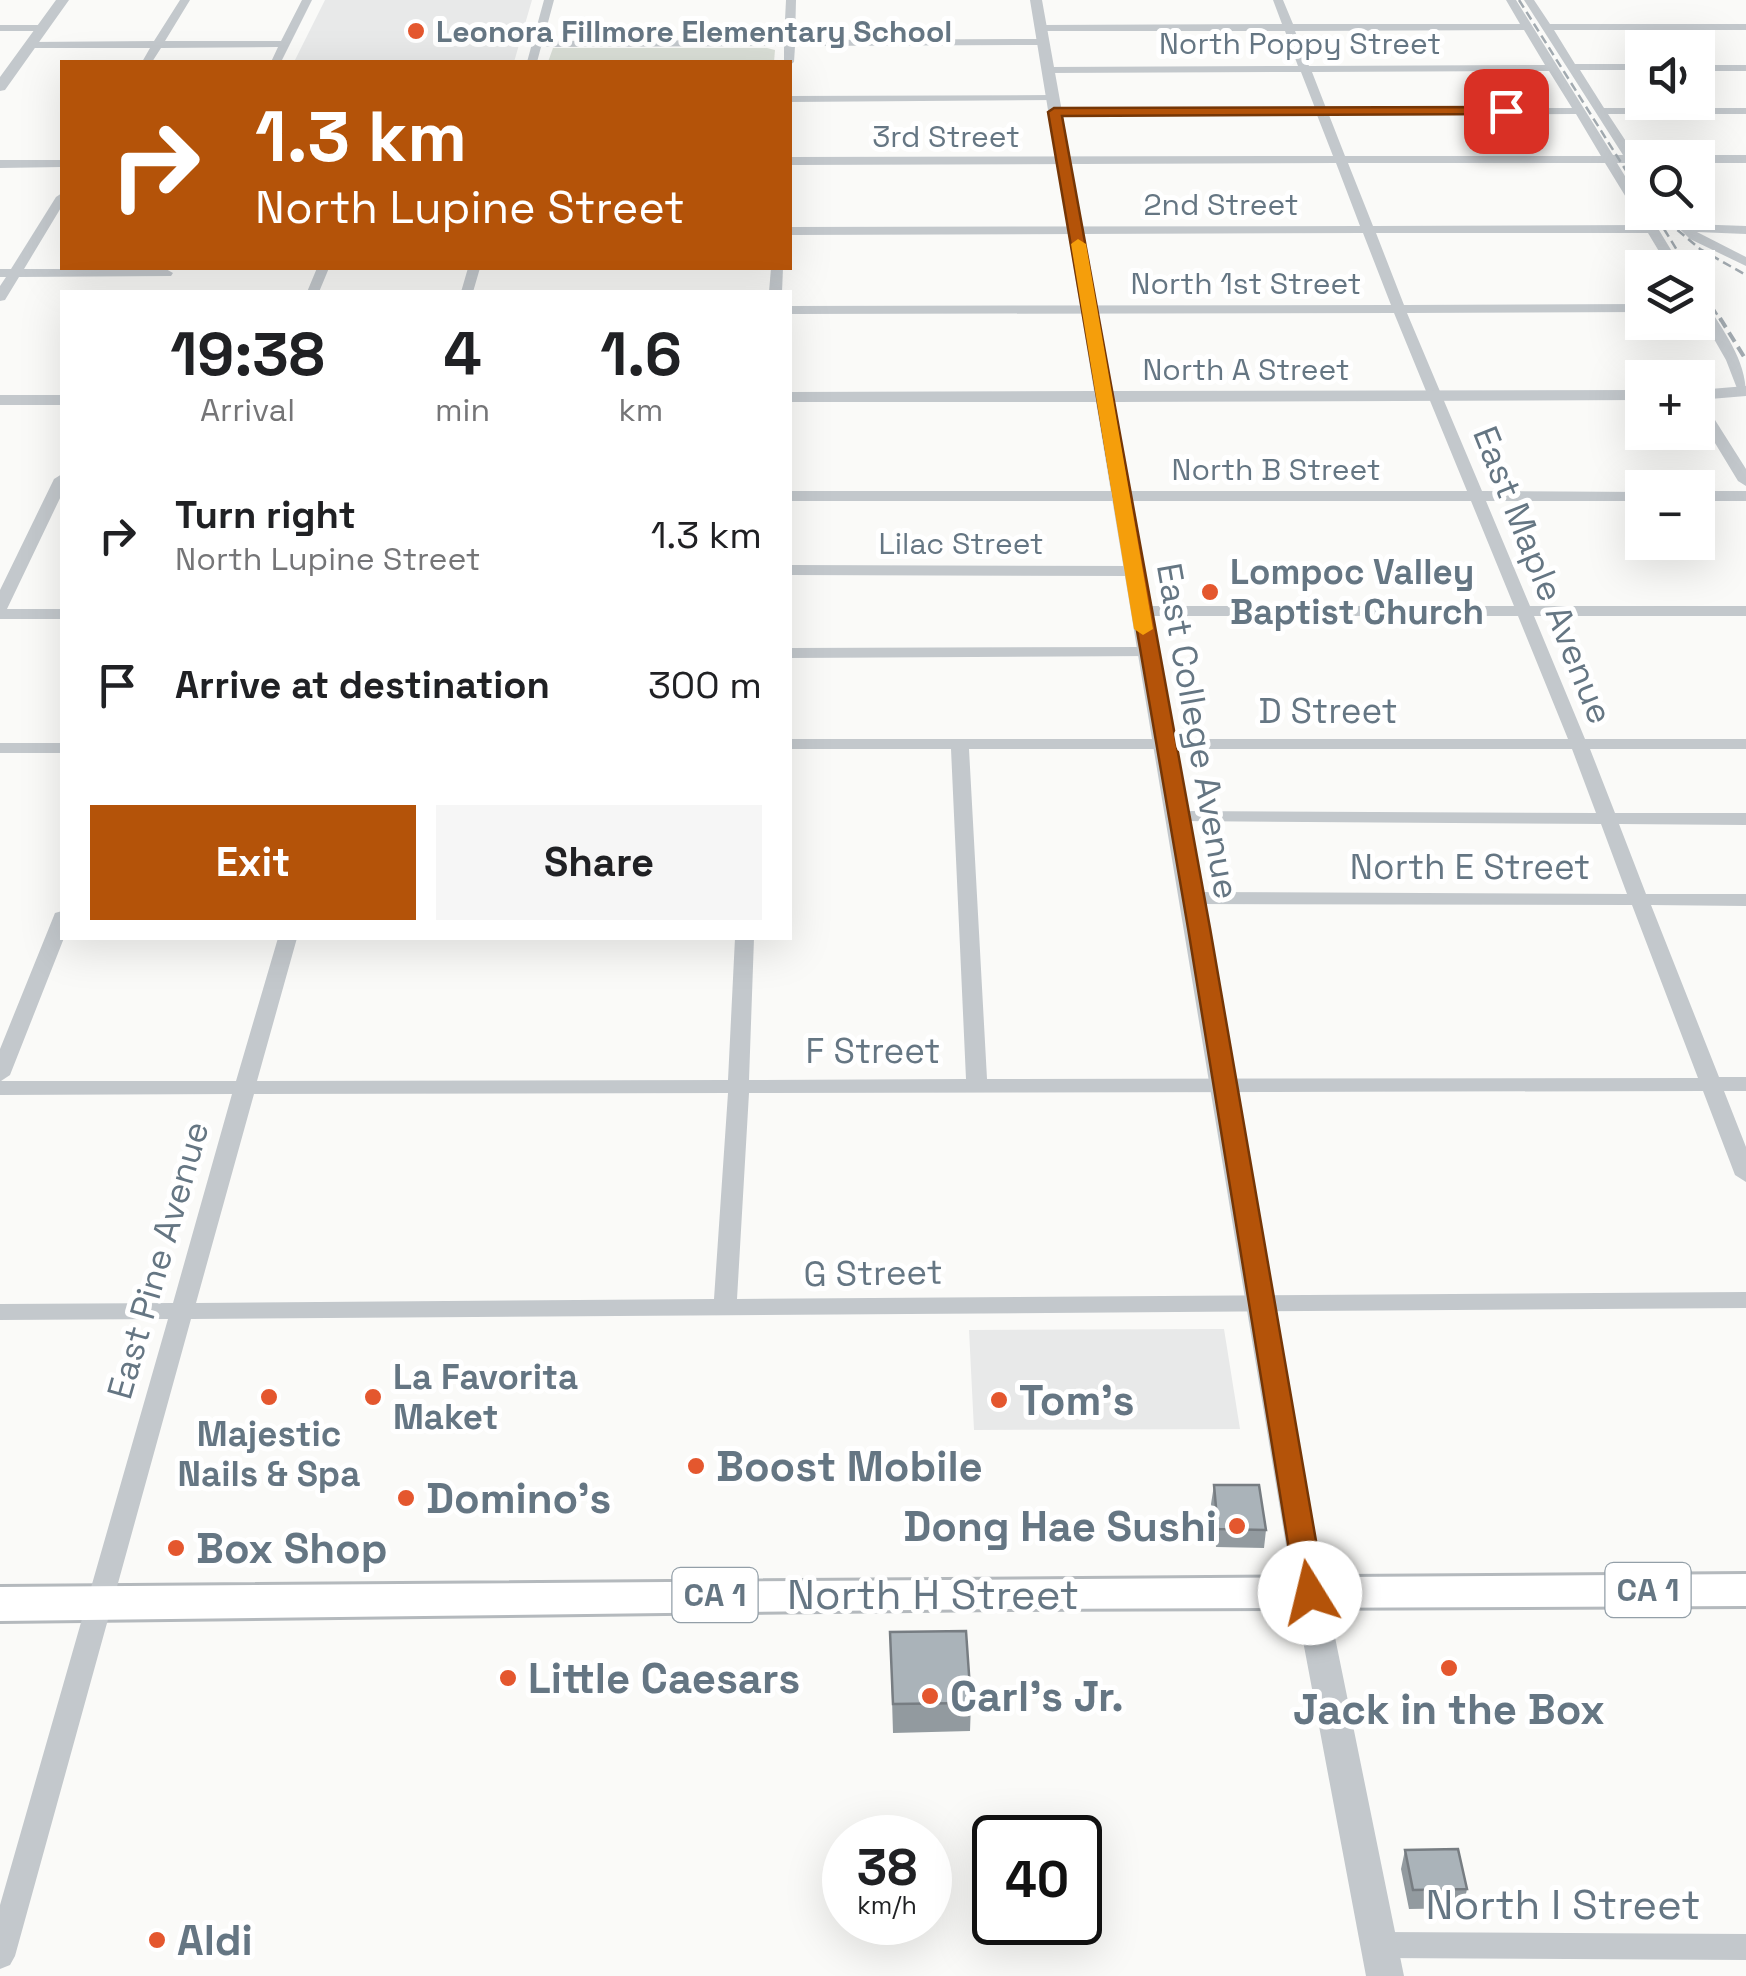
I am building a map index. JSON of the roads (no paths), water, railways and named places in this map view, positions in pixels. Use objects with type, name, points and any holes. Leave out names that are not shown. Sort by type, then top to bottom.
[{"type":"highway","name":"North H Street","points":[[0,1604],[1746,1590]]},
{"type":"street","points":[[0,87],[6,71],[31,45],[63,0]]},
{"type":"street","points":[[148,60],[185,0]]},
{"type":"street","points":[[277,60],[307,0]]},
{"type":"street","points":[[532,60],[548,0]]},
{"type":"street","points":[[789,60],[791,0]]},
{"type":"street","name":"East College Avenue","points":[[1036,0],[1140,611],[1194,898],[1310,1593],[1382,1961]]},
{"type":"street","name":"East Maple Avenue","points":[[1278,0],[1398,309],[1578,742],[1746,1175]]},
{"type":"street","points":[[1511,0],[1625,185]]},
{"type":"street","points":[[1529,0],[1625,143]]},
{"type":"street","points":[[1546,27],[1746,27]]},
{"type":"street","points":[[0,28],[43,28]]},
{"type":"street","points":[[536,44],[789,43],[1289,28],[1528,28]]},
{"type":"street","points":[[31,45],[286,44]]},
{"type":"street","points":[[1572,67],[1625,68]]},
{"type":"street","name":"North Poppy Street","points":[[1048,70],[1552,68]]},
{"type":"street","points":[[1715,68],[1746,68]]},
{"type":"street","points":[[792,99],[1324,112],[1580,111]]},
{"type":"street","points":[[1600,111],[1746,111]]},
{"type":"street","name":"3rd Street","points":[[792,161],[1625,159]]},
{"type":"street","points":[[1715,160],[1746,160]]},
{"type":"street","points":[[0,164],[60,164]]},
{"type":"street","points":[[0,298],[7,274],[60,200]]},
{"type":"street","name":"2nd Street","points":[[792,231],[1625,229]]},
{"type":"street","points":[[1715,229],[1746,230]]},
{"type":"street","points":[[1689,230],[1746,262]]},
{"type":"street","points":[[7,274],[168,270]]},
{"type":"street","name":"North 1st Street","points":[[792,310],[1625,308]]},
{"type":"street","points":[[1715,331],[1733,360],[1743,394],[1715,395]]},
{"type":"street","name":"North A Street","points":[[792,397],[1625,395]]},
{"type":"street","points":[[0,400],[60,400]]},
{"type":"street","points":[[1715,431],[1746,481]]},
{"type":"street","points":[[60,483],[0,611],[60,614]]},
{"type":"street","name":"North B Street","points":[[792,496],[1625,496]]},
{"type":"street","points":[[1715,496],[1746,496]]},
{"type":"street","name":"Lilac Street","points":[[792,570],[1133,570]]},
{"type":"street","points":[[1140,611],[1746,612]]},
{"type":"street","points":[[792,652],[1148,652]]},
{"type":"street","name":"D Street","points":[[792,744],[1746,744]]},
{"type":"street","points":[[960,745],[977,1082]]},
{"type":"street","points":[[0,748],[60,748]]},
{"type":"street","points":[[1179,816],[1746,818]]},
{"type":"street","name":"North E Street","points":[[1194,898],[1746,900]]},
{"type":"street","points":[[0,1075],[60,922]]},
{"type":"street","name":"East Pine Avenue","points":[[0,1956],[286,940]]},
{"type":"street","points":[[725,1310],[744,940]]},
{"type":"street","name":"F Street","points":[[0,1088],[977,1082],[1746,1084]]},
{"type":"street","name":"G Street","points":[[0,1312],[1746,1300]]},
{"type":"street","name":"North I Street","points":[[1382,1961],[1746,1947]]},
{"type":"railway","points":[[1519,0],[1625,169]]},
{"type":"railway","points":[[1665,230],[1677,250]]},
{"type":"railway","points":[[1677,230],[1700,249],[1746,275]]},
{"type":"railway","points":[[1715,311],[1721,321]]},
{"type":"railway","points":[[1720,318],[1746,360]]},
{"type":"place","name":"Leonora Fillmore Elementary School","points":[[416,31]]},
{"type":"place","name":"Lompoc Valley Baptist Church","points":[[1210,592]]},
{"type":"place","name":"Majestic Nails & Spa","points":[[269,1397]]},
{"type":"place","name":"La Favorita Maket","points":[[373,1397]]},
{"type":"place","name":"Tom's","points":[[999,1400]]},
{"type":"place","name":"Boost Mobile","points":[[696,1466]]},
{"type":"place","name":"Domino's","points":[[406,1498]]},
{"type":"place","name":"Dong Hae Sushi","points":[[1237,1526]]},
{"type":"place","name":"Box Shop","points":[[176,1548]]},
{"type":"place","name":"Jack in the Box","points":[[1449,1668]]},
{"type":"place","name":"Little Caesars","points":[[508,1678]]},
{"type":"place","name":"Carl's Jr.","points":[[930,1696]]},
{"type":"place","name":"Aldi","points":[[157,1940]]}]
